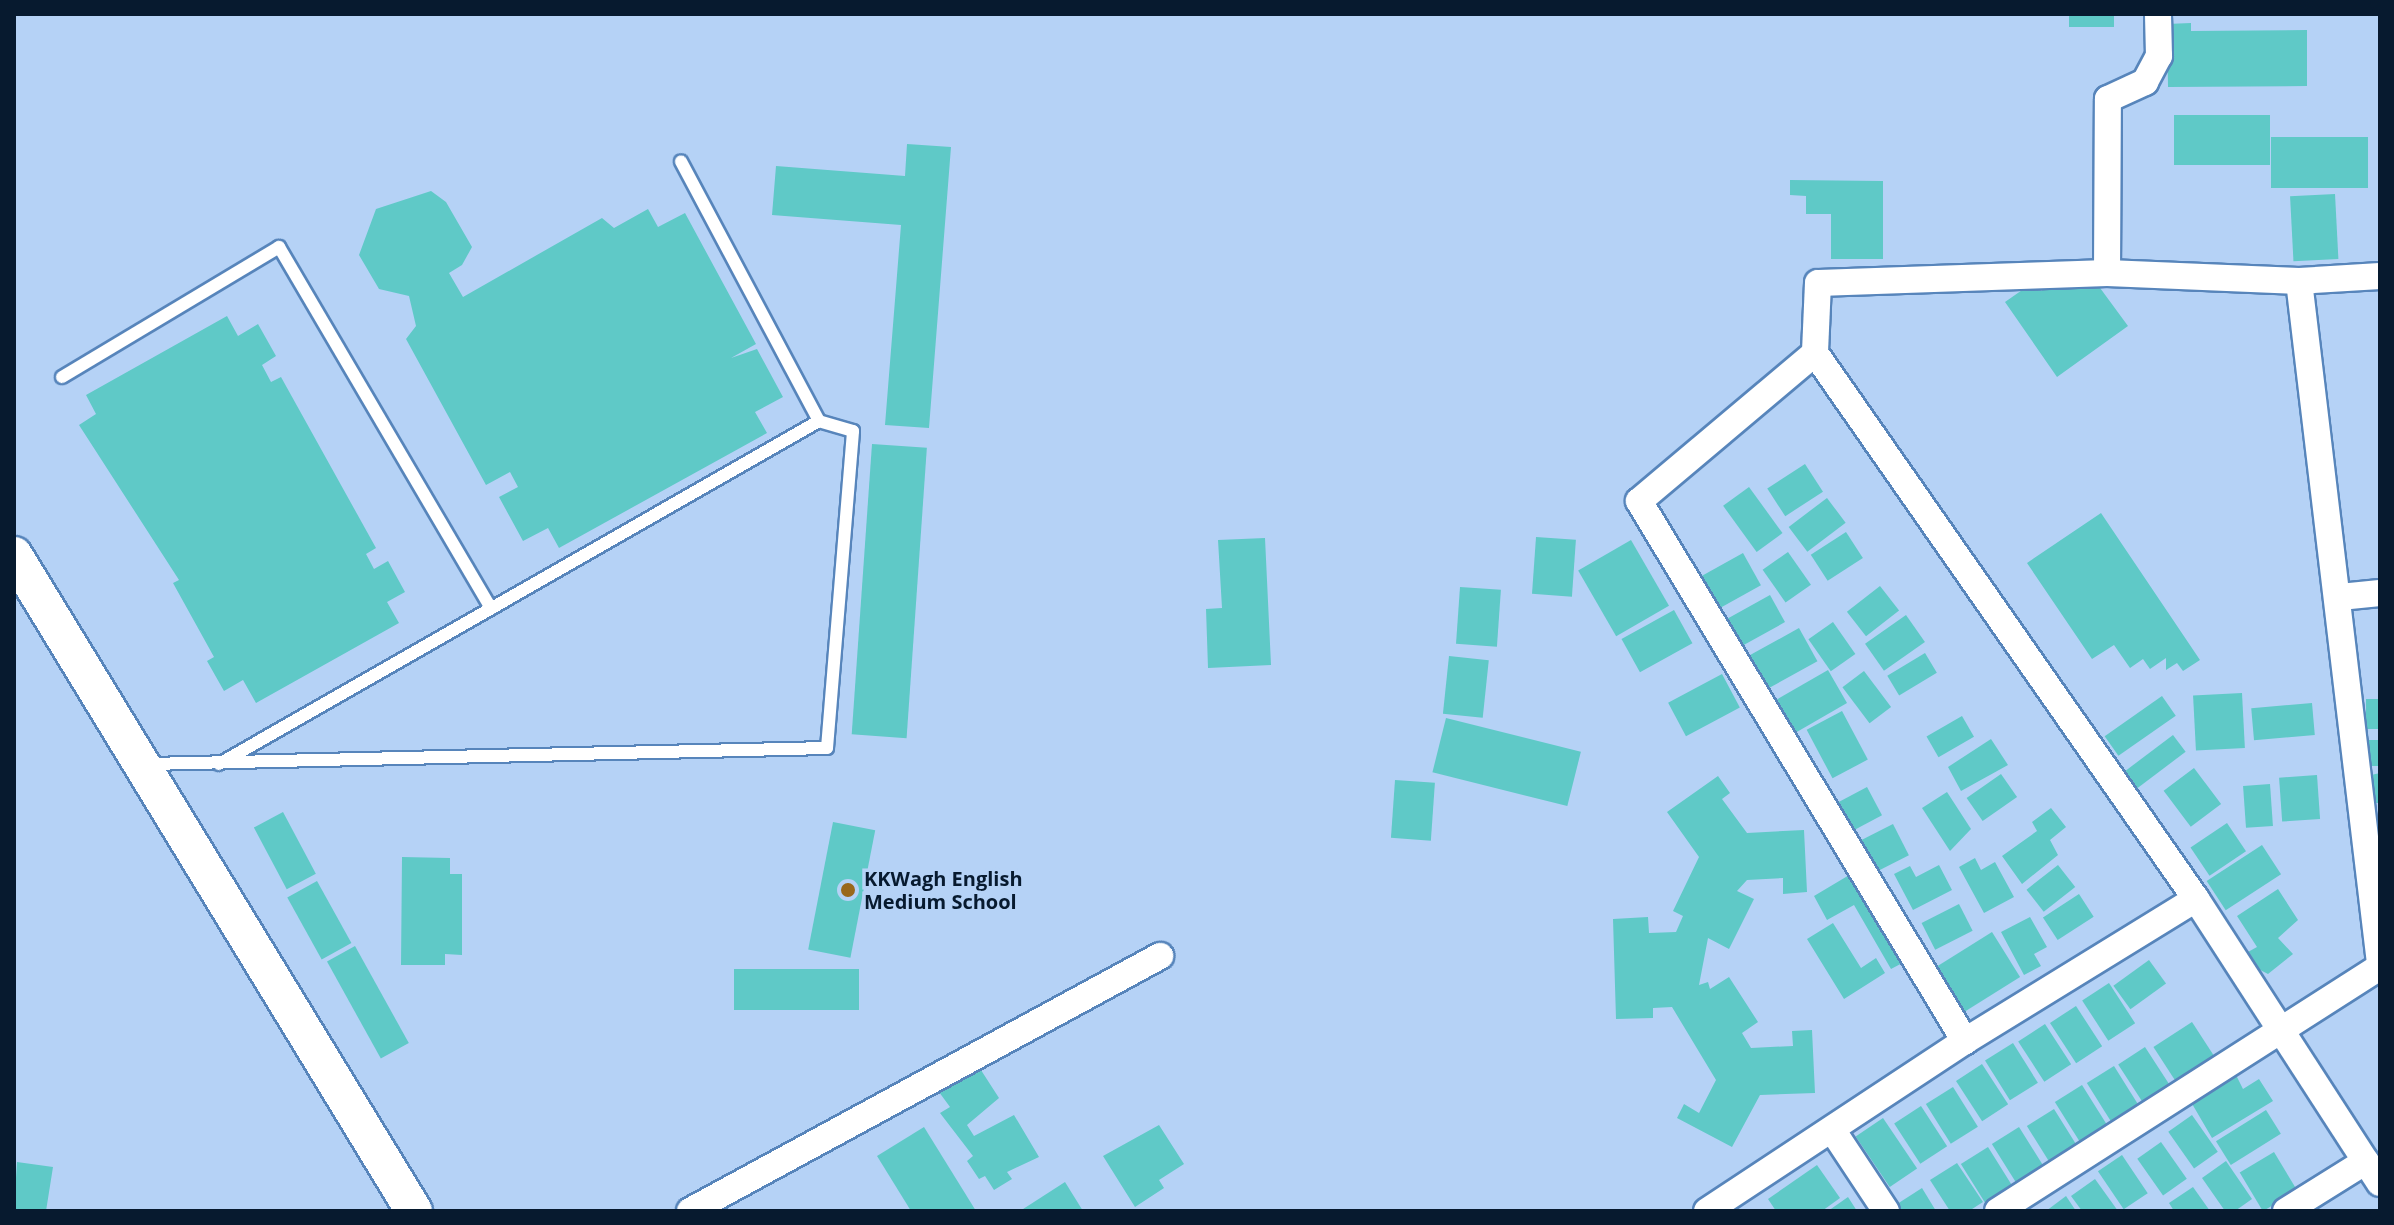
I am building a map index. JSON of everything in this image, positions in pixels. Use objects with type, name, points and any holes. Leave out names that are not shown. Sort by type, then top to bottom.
[{"type":"street","points":[[2107,273],[2108,99],[2145,82],[2159,56],[2158,14]]},
{"type":"street","points":[[2380,276],[2299,281],[2107,273],[1818,283],[1815,353],[2196,899],[2380,1183]]},
{"type":"street","points":[[1998,1211],[2380,965],[2340,597],[2299,281]]},
{"type":"street","points":[[1815,353],[1639,501],[1965,1041]]},
{"type":"street","points":[[14,555],[414,1211]]},
{"type":"street","points":[[2340,597],[2380,593]]},
{"type":"street","points":[[1707,1211],[1833,1131],[1965,1041],[2196,899]]},
{"type":"street","points":[[700,1209],[1160,956]]},
{"type":"street","points":[[1833,1131],[1886,1211]]},
{"type":"street","points":[[2286,1211],[2366,1161]]},
{"type":"lane","points":[[141,763],[216,765],[827,748],[853,431],[819,421],[681,161]]},
{"type":"lane","points":[[62,377],[279,247],[491,608]]},
{"type":"lane","points":[[216,765],[819,421]]},
{"type":"building","points":[[2069,14],[2114,14],[2114,27],[2069,27]]},
{"type":"building","points":[[2191,23],[2191,31],[2307,30],[2307,86],[2168,87],[2167,24]]},
{"type":"building","points":[[2174,115],[2270,115],[2270,165],[2174,165]]},
{"type":"building","points":[[2271,137],[2368,137],[2368,188],[2271,188]]},
{"type":"building","points":[[907,144],[951,147],[929,428],[885,425],[901,225],[772,215],[776,166],[905,176]]},
{"type":"building","points":[[1790,180],[1883,181],[1883,259],[1831,259],[1831,214],[1806,214],[1806,196],[1790,195]]},
{"type":"building","points":[[431,191],[446,202],[472,247],[462,265],[449,273],[463,297],[602,218],[614,228],[648,209],[658,227],[685,213],[756,344],[731,358],[757,349],[783,397],[755,412],[767,433],[559,548],[548,528],[523,541],[499,497],[518,487],[510,472],[486,485],[406,339],[416,326],[409,296],[379,289],[359,255],[376,209]]},
{"type":"building","points":[[2335,194],[2338,259],[2293,261],[2290,196]]},
{"type":"building","points":[[2092,277],[2128,326],[2057,377],[2005,302],[2035,281],[2041,291],[2055,282],[2060,288]]},
{"type":"building","points":[[227,316],[238,336],[258,324],[276,356],[262,365],[271,382],[281,377],[376,548],[366,554],[374,569],[388,561],[405,592],[387,602],[399,623],[256,703],[243,680],[224,691],[207,661],[214,657],[173,583],[179,580],[79,425],[96,414],[86,395]]},
{"type":"building","points":[[872,444],[927,448],[907,738],[852,734]]},
{"type":"building","points":[[1805,464],[1823,492],[1785,516],[1767,489]]},
{"type":"building","points":[[1749,487],[1783,533],[1757,552],[1723,506]]},
{"type":"building","points":[[1827,498],[1846,523],[1807,552],[1789,527]]},
{"type":"building","points":[[2101,513],[2200,660],[2183,671],[2177,663],[2166,670],[2166,658],[2150,669],[2143,659],[2130,668],[2114,645],[2092,659],[2027,563]]},
{"type":"building","points":[[1846,532],[1863,558],[1828,581],[1811,555]]},
{"type":"building","points":[[1536,537],[1576,540],[1572,597],[1532,594]]},
{"type":"building","points":[[1265,538],[1271,665],[1208,668],[1206,609],[1222,608],[1218,540]]},
{"type":"building","points":[[1631,540],[1669,606],[1616,636],[1578,570]]},
{"type":"building","points":[[1788,552],[1811,585],[1786,603],[1763,570]]},
{"type":"building","points":[[1743,553],[1761,585],[1712,613],[1694,580]]},
{"type":"building","points":[[1880,586],[1899,610],[1866,636],[1847,612]]},
{"type":"building","points":[[1460,587],[1501,590],[1497,647],[1456,644]]},
{"type":"building","points":[[1770,595],[1785,622],[1737,649],[1722,622]]},
{"type":"building","points":[[1674,610],[1692,643],[1640,672],[1622,639]]},
{"type":"building","points":[[1906,615],[1925,642],[1884,671],[1865,644]]},
{"type":"building","points":[[1833,622],[1855,654],[1831,671],[1808,639]]},
{"type":"building","points":[[1799,628],[1817,661],[1764,691],[1746,658]]},
{"type":"building","points":[[1925,653],[1937,673],[1899,695],[1887,676]]},
{"type":"building","points":[[1449,656],[1489,660],[1483,718],[1443,714]]},
{"type":"building","points":[[1828,670],[1847,703],[1796,732],[1777,700]]},
{"type":"building","points":[[1864,671],[1891,707],[1870,723],[1842,687]]},
{"type":"building","points":[[1722,674],[1740,708],[1686,736],[1668,703]]},
{"type":"building","points":[[2242,693],[2245,748],[2196,750],[2193,696]]},
{"type":"building","points":[[2162,696],[2176,716],[2118,756],[2105,736]]},
{"type":"building","points":[[2366,699],[2380,699],[2380,729],[2366,729]]},
{"type":"building","points":[[2312,703],[2315,735],[2254,740],[2251,708]]},
{"type":"building","points":[[1842,711],[1868,760],[1833,778],[1807,730]]},
{"type":"building","points":[[1962,716],[1974,737],[1938,757],[1926,736]]},
{"type":"building","points":[[1446,718],[1581,752],[1567,806],[1432,772]]},
{"type":"building","points":[[2173,735],[2186,752],[2135,790],[2123,773]]},
{"type":"building","points":[[1991,739],[2008,765],[1961,791],[1948,767]]},
{"type":"building","points":[[2369,740],[2380,740],[2380,766],[2369,766]]},
{"type":"building","points":[[2194,768],[2221,804],[2191,827],[2164,791]]},
{"type":"building","points":[[2380,773],[2380,803],[2374,803],[2371,775]]},
{"type":"building","points":[[2001,774],[2017,797],[1983,821],[1967,798]]},
{"type":"building","points":[[2317,775],[2320,819],[2282,822],[2279,778]]},
{"type":"building","points":[[1718,776],[1730,793],[1722,799],[1747,833],[1804,830],[1807,892],[1783,894],[1783,878],[1747,880],[1737,891],[1754,899],[1729,949],[1708,938],[1699,985],[1708,982],[1710,989],[1729,977],[1758,1022],[1742,1033],[1751,1048],[1793,1046],[1792,1031],[1812,1030],[1815,1093],[1760,1095],[1732,1147],[1677,1118],[1684,1104],[1699,1113],[1716,1080],[1672,1007],[1653,1008],[1653,1018],[1616,1019],[1613,919],[1648,917],[1649,933],[1676,932],[1683,916],[1673,911],[1699,857],[1667,812]]},
{"type":"building","points":[[1395,780],[1435,783],[1431,841],[1391,838]]},
{"type":"building","points":[[2270,784],[2273,826],[2246,828],[2243,786]]},
{"type":"building","points":[[1867,787],[1882,815],[1847,834],[1832,806]]},
{"type":"building","points":[[1947,792],[1971,829],[1950,851],[1922,808]]},
{"type":"building","points":[[2051,808],[2066,827],[2050,840],[2058,855],[2022,884],[2002,856],[2037,831],[2032,822]]},
{"type":"building","points":[[283,812],[316,874],[287,889],[254,827]]},
{"type":"building","name":"KKWagh English Medium School","points":[[833,822],[875,830],[850,958],[808,950]]},
{"type":"building","points":[[2227,823],[2246,851],[2210,876],[2191,848]]},
{"type":"building","points":[[1893,824],[1909,855],[1871,874],[1856,843]]},
{"type":"building","points":[[2262,845],[2281,874],[2226,910],[2207,881]]},
{"type":"building","points":[[402,857],[450,858],[450,874],[462,874],[462,955],[445,954],[445,965],[401,965]]},
{"type":"building","points":[[1975,858],[1981,870],[1995,862],[2014,897],[1984,913],[1959,867]]},
{"type":"building","points":[[1939,865],[1952,890],[1913,910],[1894,874],[1910,866],[1916,877]]},
{"type":"building","points":[[2058,865],[2075,887],[2044,912],[2026,890]]},
{"type":"building","points":[[1856,871],[1908,960],[1891,969],[1854,905],[1827,920],[1814,896]]},
{"type":"building","points":[[317,881],[351,943],[322,960],[287,897]]},
{"type":"building","points":[[2278,889],[2298,920],[2278,938],[2293,954],[2268,974],[2237,958],[2257,947],[2237,916]]},
{"type":"building","points":[[2079,894],[2094,917],[2058,940],[2043,917]]},
{"type":"building","points":[[1959,904],[1973,931],[1935,950],[1922,923]]},
{"type":"building","points":[[2030,917],[2047,947],[2034,954],[2041,966],[2024,975],[2001,932]]},
{"type":"building","points":[[1833,923],[1861,968],[1876,958],[1885,973],[1844,999],[1807,939]]},
{"type":"building","points":[[1992,932],[2020,977],[1965,1011],[1937,966]]},
{"type":"building","points":[[355,946],[409,1043],[381,1059],[327,962]]},
{"type":"building","points":[[2149,960],[2166,983],[2130,1009],[2113,986]]},
{"type":"building","points":[[734,969],[859,969],[859,1010],[734,1010]]},
{"type":"building","points":[[2109,983],[2135,1023],[2108,1041],[2082,1000]]},
{"type":"building","points":[[2076,1006],[2102,1046],[2076,1063],[2050,1023]]},
{"type":"building","points":[[2192,1022],[2217,1060],[2178,1085],[2153,1047]]},
{"type":"building","points":[[2045,1024],[2071,1064],[2044,1082],[2018,1041]]},
{"type":"building","points":[[2013,1043],[2038,1083],[2010,1100],[1985,1060]]},
{"type":"building","points":[[2145,1047],[2171,1087],[2144,1105],[2118,1064]]},
{"type":"building","points":[[1982,1064],[2008,1104],[1982,1121],[1956,1081]]},
{"type":"building","points":[[2114,1066],[2139,1106],[2112,1123],[2087,1083]]},
{"type":"building","points":[[979,1067],[999,1098],[967,1125],[974,1136],[1014,1115],[1039,1157],[1007,1172],[1012,1179],[994,1190],[985,1176],[979,1179],[967,1161],[973,1156],[940,1113],[950,1107],[939,1092]]},
{"type":"building","points":[[2236,1075],[2243,1089],[2259,1079],[2273,1101],[2212,1138],[2191,1102]]},
{"type":"building","points":[[2082,1085],[2107,1125],[2080,1142],[2055,1102]]},
{"type":"building","points":[[1953,1087],[1978,1127],[1951,1144],[1926,1104]]},
{"type":"building","points":[[1921,1106],[1947,1146],[1920,1164],[1894,1123]]},
{"type":"building","points":[[2054,1109],[2080,1151],[2053,1168],[2027,1126]]},
{"type":"building","points":[[2266,1110],[2281,1134],[2231,1165],[2216,1141]]},
{"type":"building","points":[[2192,1115],[2218,1152],[2194,1168],[2168,1132]]},
{"type":"building","points":[[1883,1118],[1917,1169],[1890,1187],[1856,1136]]},
{"type":"building","points":[[1159,1125],[1184,1164],[1159,1180],[1164,1188],[1135,1207],[1103,1156]]},
{"type":"building","points":[[924,1127],[976,1211],[911,1211],[877,1156]]},
{"type":"building","points":[[2019,1127],[2044,1167],[2017,1184],[1992,1144]]},
{"type":"building","points":[[2161,1142],[2187,1179],[2163,1195],[2137,1159]]},
{"type":"building","points":[[1988,1147],[2014,1189],[1987,1206],[1961,1164]]},
{"type":"building","points":[[2274,1152],[2297,1191],[2263,1211],[2240,1173]]},
{"type":"building","points":[[2122,1155],[2148,1193],[2124,1209],[2098,1171]]},
{"type":"building","points":[[2226,1161],[2252,1199],[2235,1211],[2225,1211],[2202,1178]]},
{"type":"building","points":[[17,1162],[53,1167],[46,1211],[14,1211]]},
{"type":"building","points":[[1957,1163],[1983,1202],[1969,1211],[1950,1211],[1930,1180]]},
{"type":"building","points":[[1817,1165],[1840,1198],[1822,1211],[1776,1211],[1768,1199]]},
{"type":"building","points":[[2095,1179],[2118,1211],[2082,1211],[2071,1196]]},
{"type":"building","points":[[1065,1182],[1083,1211],[1020,1211]]},
{"type":"building","points":[[2193,1187],[2210,1211],[2174,1211],[2169,1203]]},
{"type":"building","points":[[1922,1188],[1936,1211],[1898,1211],[1894,1206]]},
{"type":"building","points":[[2066,1196],[2076,1211],[2046,1211]]},
{"type":"building","points":[[1848,1197],[1857,1211],[1828,1211]]},
{"type":"place","name":"KKWagh English Medium School","points":[[848,890]]}]
